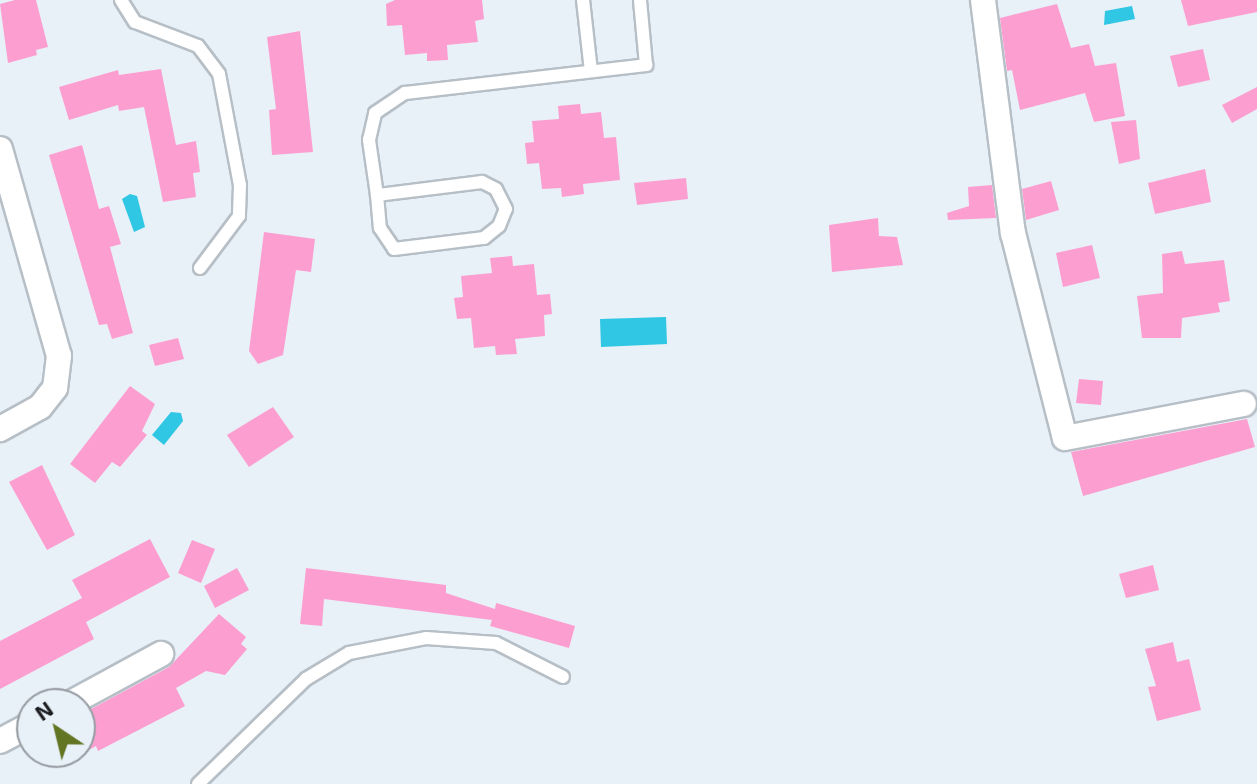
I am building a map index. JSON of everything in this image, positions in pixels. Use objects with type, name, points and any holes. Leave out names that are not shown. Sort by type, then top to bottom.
[{"type":"street","points":[[983,0],[1013,233],[1065,438],[1244,404]]},
{"type":"street","points":[[0,149],[59,356],[55,388],[40,407],[0,429]]},
{"type":"street","points":[[96,689],[161,654]]},
{"type":"lane","points":[[121,0],[135,22],[198,46],[219,74],[240,185],[239,216],[200,268]]},
{"type":"lane","points":[[583,0],[591,71]]},
{"type":"lane","points":[[377,195],[482,182],[496,189],[506,209],[499,226],[484,238],[394,249],[380,228],[370,126],[387,101],[405,93],[646,65],[640,0]]},
{"type":"lane","points":[[198,784],[306,679],[349,653],[426,638],[496,643],[563,677]]},
{"type":"water","points":[[1132,6],[1135,19],[1104,25],[1105,11]]},
{"type":"water","points":[[130,194],[137,196],[145,227],[134,232],[122,199]]},
{"type":"water","points":[[666,317],[667,344],[601,347],[600,319]]},
{"type":"water","points":[[171,412],[181,413],[183,421],[164,445],[152,435]]},
{"type":"building","points":[[36,0],[48,47],[36,50],[37,55],[8,63],[0,4]]},
{"type":"building","points":[[395,0],[482,0],[484,19],[475,21],[478,42],[447,45],[448,60],[427,61],[427,53],[405,55],[402,25],[387,26],[386,4]]},
{"type":"building","points":[[1181,0],[1257,0],[1257,12],[1188,26]]},
{"type":"building","points":[[1057,4],[1071,48],[1089,44],[1095,66],[1116,63],[1125,116],[1094,122],[1085,93],[1020,110],[1012,70],[1007,71],[1000,18]]},
{"type":"building","points":[[300,31],[313,152],[272,155],[269,110],[276,109],[267,37]]},
{"type":"building","points":[[1203,49],[1210,80],[1178,87],[1170,56]]},
{"type":"building","points":[[161,69],[176,145],[196,141],[200,172],[193,173],[196,197],[163,202],[144,107],[119,111],[118,105],[69,120],[59,87],[118,70],[119,75]]},
{"type":"building","points":[[1257,87],[1257,109],[1232,123],[1222,105]]},
{"type":"building","points":[[580,104],[581,114],[601,112],[604,138],[616,137],[620,180],[583,184],[584,194],[562,197],[561,188],[542,189],[539,163],[527,164],[525,143],[534,142],[532,121],[559,119],[558,106]]},
{"type":"building","points":[[1136,120],[1140,159],[1119,164],[1111,122]]},
{"type":"building","points":[[82,145],[99,209],[109,206],[121,244],[110,247],[133,333],[112,339],[107,324],[99,325],[49,155]]},
{"type":"building","points":[[1205,169],[1211,202],[1155,214],[1148,183]]},
{"type":"building","points":[[686,178],[688,199],[637,205],[634,183]]},
{"type":"building","points":[[1051,181],[1059,210],[1026,220],[1022,189]]},
{"type":"building","points":[[992,185],[996,218],[948,220],[947,213],[969,206],[968,187]]},
{"type":"building","points":[[878,218],[879,236],[897,237],[903,265],[832,272],[829,225]]},
{"type":"building","points":[[264,232],[315,239],[311,272],[296,270],[283,355],[258,364],[249,351]]},
{"type":"building","points":[[1092,245],[1100,278],[1063,287],[1056,253]]},
{"type":"building","points":[[1182,251],[1185,264],[1224,260],[1230,301],[1218,303],[1220,312],[1182,318],[1181,338],[1142,338],[1137,296],[1163,293],[1162,254]]},
{"type":"building","points":[[512,256],[513,266],[534,264],[537,295],[550,294],[552,314],[544,315],[545,336],[515,339],[517,354],[496,355],[495,346],[474,348],[471,318],[457,319],[454,298],[463,297],[461,276],[492,273],[490,258]]},
{"type":"building","points":[[178,338],[184,359],[155,366],[149,345]]},
{"type":"building","points":[[1079,379],[1103,381],[1101,405],[1076,403]]},
{"type":"building","points":[[130,386],[155,404],[142,431],[147,435],[120,467],[112,462],[95,483],[70,464]]},
{"type":"building","points":[[273,407],[294,437],[249,467],[227,435]]},
{"type":"building","points":[[1247,419],[1255,447],[1083,496],[1071,452]]},
{"type":"building","points":[[42,465],[75,535],[47,550],[9,482]]},
{"type":"building","points":[[150,539],[170,577],[86,622],[94,639],[0,689],[0,641],[82,598],[72,580]]},
{"type":"building","points":[[192,540],[215,549],[201,583],[178,573]]},
{"type":"building","points":[[1153,565],[1159,590],[1126,598],[1119,574]]},
{"type":"building","points":[[237,568],[249,590],[215,608],[204,586]]},
{"type":"building","points":[[306,568],[446,585],[446,593],[495,609],[496,603],[575,626],[569,648],[490,626],[492,620],[324,599],[322,626],[300,624]]},
{"type":"building","points":[[219,614],[246,637],[241,644],[247,649],[225,675],[206,671],[176,688],[185,706],[98,751],[96,706],[169,667]]},
{"type":"building","points":[[1173,642],[1177,662],[1189,659],[1201,710],[1157,721],[1148,687],[1156,686],[1145,649]]}]
